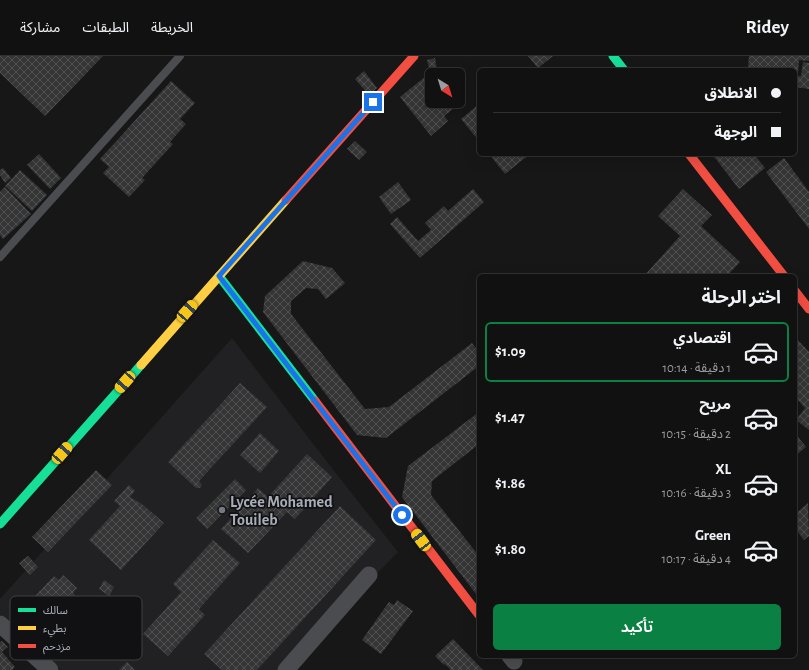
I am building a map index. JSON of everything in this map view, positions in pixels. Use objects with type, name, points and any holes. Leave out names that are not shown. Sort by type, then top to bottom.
[{"type":"street","points":[[0,524],[414,56]]},
{"type":"street","points":[[613,56],[622,68]]},
{"type":"street","points":[[691,156],[782,274]]},
{"type":"street","points":[[219,276],[477,612]]},
{"type":"street","points":[[797,294],[809,309]]},
{"type":"street","points":[[286,670],[369,575]]},
{"type":"street","points":[[0,624],[10,633]]},
{"type":"street","points":[[39,660],[50,670]]},
{"type":"lane","points":[[0,257],[180,56]]},
{"type":"shaded area","name":"Lycée Mohamed Touileb","points":[[232,338],[398,552],[283,670],[61,670],[50,660],[142,660],[142,596],[10,596],[10,623],[0,614],[0,599]]},
{"type":"building","points":[[0,56],[103,56],[45,116],[0,73]]},
{"type":"building","points":[[528,56],[553,56],[538,68]]},
{"type":"building","points":[[749,56],[809,56],[809,61],[799,60],[798,73],[797,68],[748,67]]},
{"type":"building","points":[[435,58],[437,68],[429,68],[427,60]]},
{"type":"building","points":[[803,62],[809,63],[809,89],[797,87],[797,76],[801,76]]},
{"type":"building","points":[[364,71],[377,88],[369,95],[355,79]]},
{"type":"building","points":[[425,77],[425,108],[453,109],[444,116],[448,121],[431,136],[400,97]]},
{"type":"building","points":[[171,81],[195,103],[180,119],[186,124],[170,142],[173,144],[142,178],[145,180],[129,197],[103,173],[109,167],[100,159]]},
{"type":"building","points":[[477,106],[477,139],[461,119]]},
{"type":"building","points":[[355,141],[367,152],[359,160],[347,149]]},
{"type":"building","points":[[39,154],[61,178],[50,189],[27,165]]},
{"type":"building","points":[[491,156],[528,156],[505,174]]},
{"type":"building","points":[[714,156],[756,156],[765,168],[739,189]]},
{"type":"building","points":[[784,158],[809,192],[809,229],[766,172]]},
{"type":"building","points":[[3,168],[11,178],[5,183],[0,175],[0,170]]},
{"type":"building","points":[[20,170],[47,195],[32,211],[5,186]]},
{"type":"building","points":[[398,182],[411,200],[391,214],[379,197]]},
{"type":"building","points":[[5,187],[31,214],[3,239],[0,235],[0,192]]},
{"type":"building","points":[[473,189],[484,202],[420,258],[390,224],[397,217],[418,241],[431,230],[425,223],[444,206],[448,211]]},
{"type":"building","points":[[683,189],[712,215],[701,226],[740,262],[729,274],[646,274],[680,236],[658,216]]},
{"type":"building","points":[[303,261],[332,268],[345,283],[326,299],[318,289],[306,288],[291,301],[291,314],[365,409],[389,407],[472,343],[477,350],[477,368],[386,438],[357,435],[263,312],[265,296]]},
{"type":"building","points":[[798,340],[809,352],[809,430],[797,421],[805,408],[797,399]]},
{"type":"building","points":[[240,383],[267,407],[199,481],[202,485],[200,488],[196,488],[168,462]]},
{"type":"building","points":[[477,414],[477,446],[432,481],[431,495],[477,553],[477,595],[402,497],[408,466]]},
{"type":"building","points":[[260,433],[279,451],[260,473],[240,455]]},
{"type":"building","points":[[797,436],[806,447],[797,454]]},
{"type":"building","points":[[307,454],[332,477],[295,519],[287,512],[248,553],[221,529],[258,488],[268,497]]},
{"type":"building","points":[[96,470],[112,485],[48,552],[32,537]]},
{"type":"building","points":[[235,479],[246,490],[207,529],[196,518]]},
{"type":"building","points":[[129,485],[135,491],[130,497],[142,504],[164,523],[121,570],[89,540],[120,506],[114,501]]},
{"type":"building","points":[[808,503],[809,536],[804,540],[797,531],[797,512]]},
{"type":"building","points":[[340,506],[376,540],[257,670],[222,670],[204,654]]},
{"type":"building","points":[[213,540],[240,563],[199,609],[205,615],[168,656],[143,634],[181,592],[173,584]]},
{"type":"building","points":[[28,556],[38,567],[30,575],[19,563]]},
{"type":"building","points":[[63,575],[77,588],[73,593],[75,596],[35,596],[54,576],[59,580]]},
{"type":"building","points":[[104,580],[114,587],[109,596],[99,589]]},
{"type":"building","points":[[397,600],[413,611],[381,654],[362,640],[389,602],[394,605]]},
{"type":"building","points":[[453,639],[483,670],[451,670],[435,656]]},
{"type":"building","points":[[2,641],[8,647],[2,652],[15,667],[12,670],[0,670],[0,642]]},
{"type":"building","points":[[525,658],[555,658],[526,659]]},
{"type":"building","points":[[127,662],[135,670],[119,670]]},
{"type":"traffic: fast","points":[[613,56],[622,68]]},
{"type":"traffic: fast","points":[[219,276],[315,401]]},
{"type":"traffic: fast","points":[[0,524],[141,365]]},
{"type":"traffic: slow","points":[[141,365],[286,200]]},
{"type":"traffic: jam","points":[[286,200],[414,56]]},
{"type":"traffic: jam","points":[[691,156],[782,274]]},
{"type":"traffic: jam","points":[[797,294],[809,309]]},
{"type":"traffic: jam","points":[[315,401],[477,612]]},
{"type":"place","name":"Lycée Mohamed Touileb","points":[[222,510]]},
{"type":"route","points":[[373,102],[219,276],[402,515]]}]
